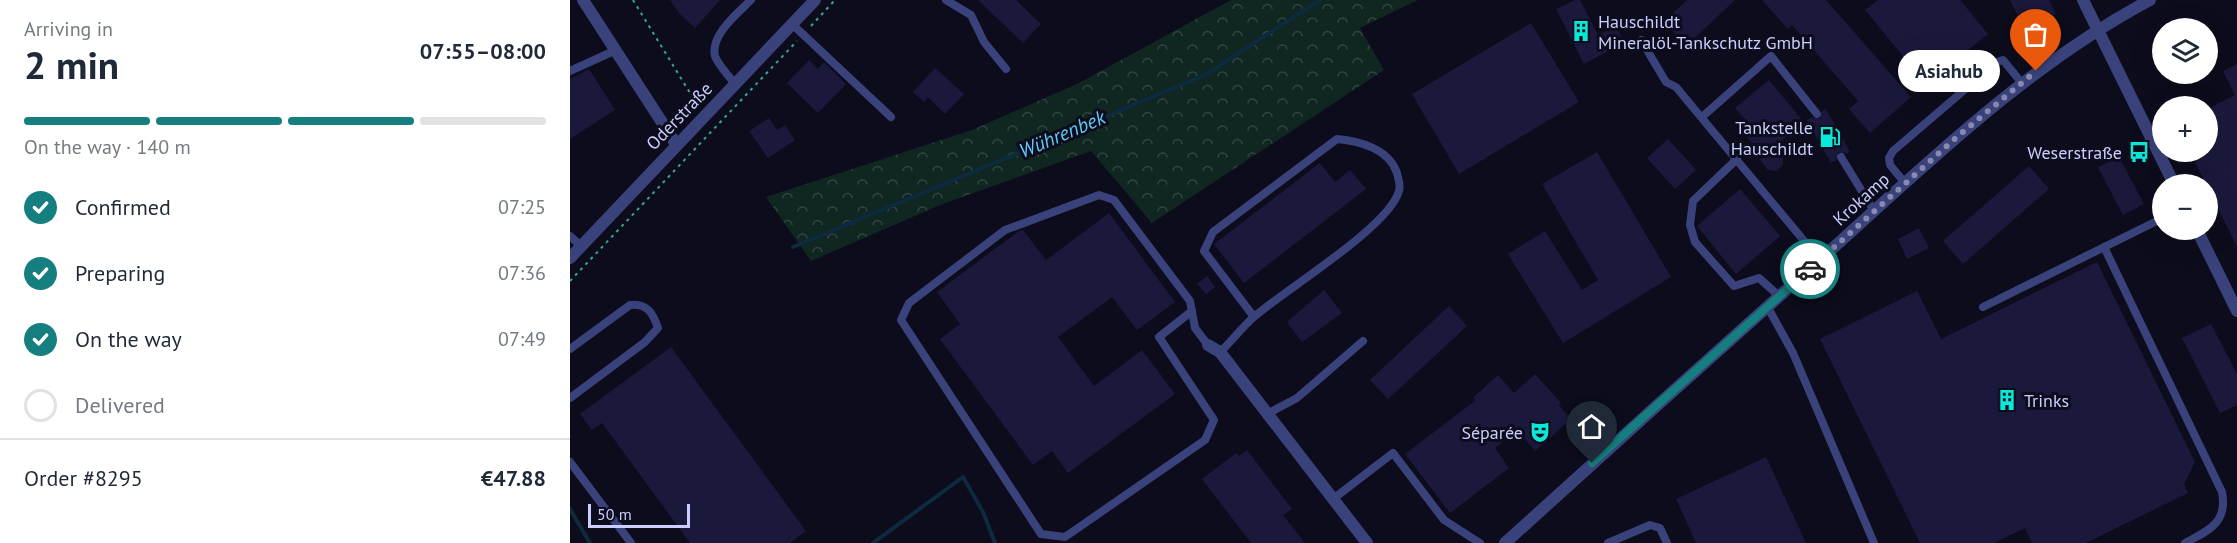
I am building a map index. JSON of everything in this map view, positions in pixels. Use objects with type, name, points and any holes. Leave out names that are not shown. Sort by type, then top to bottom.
[{"type":"street","points":[[583,0],[676,144]]},
{"type":"street","name":"Oderstraße","points":[[570,258],[814,0]]},
{"type":"street","points":[[2083,0],[2169,174]]},
{"type":"street","name":"Krokamp","points":[[1505,543],[1767,306],[2020,82],[2098,29],[2150,0]]},
{"type":"street","points":[[2202,240],[2237,311]]},
{"type":"street","points":[[1208,345],[1220,352],[1367,543]]},
{"type":"lane","points":[[735,84],[716,56],[716,44],[722,31],[750,0]]},
{"type":"lane","points":[[946,0],[970,15],[984,42],[1006,69]]},
{"type":"lane","points":[[792,24],[891,117]]},
{"type":"lane","points":[[1641,40],[1666,82],[1676,87],[1702,117],[1820,260]]},
{"type":"lane","points":[[570,71],[616,50]]},
{"type":"lane","points":[[1702,117],[1772,56],[1817,114]]},
{"type":"lane","points":[[1905,183],[1890,165],[1889,158],[1893,151],[1971,82],[2003,60],[2020,82]]},
{"type":"lane","points":[[1220,352],[1254,316],[1367,231],[1391,204],[1400,190],[1399,180],[1394,164],[1383,154],[1358,141],[1337,139],[1213,232],[1204,251],[1254,316]]},
{"type":"lane","points":[[1841,157],[1874,211]]},
{"type":"lane","points":[[1737,159],[1693,201],[1691,234],[1695,243],[1734,286],[1759,278],[1779,296]]},
{"type":"lane","points":[[1192,311],[1159,337],[1214,420],[1205,440],[1065,537],[1041,534],[901,320],[909,303],[1005,230],[1099,195],[1114,200],[1190,301],[1192,311],[1195,327],[1208,345]]},
{"type":"lane","points":[[1983,307],[2152,223]]},
{"type":"lane","points":[[570,236],[581,246]]},
{"type":"lane","points":[[2104,247],[2222,492],[2222,513],[2219,522],[2212,529],[2185,543]]},
{"type":"lane","points":[[570,349],[630,305],[640,304],[648,309],[658,328],[645,342],[570,398]]},
{"type":"lane","points":[[1767,306],[1793,353],[1874,543]]},
{"type":"lane","points":[[1268,414],[1297,398],[1363,341]]},
{"type":"lane","points":[[1333,499],[1393,453],[1443,520],[1480,543]]},
{"type":"lane","points":[[570,462],[631,543]]},
{"type":"lane","points":[[1608,543],[1650,525],[1660,528],[1667,543]]},
{"type":"path","points":[[633,0],[698,104],[701,119],[710,133]]},
{"type":"path","points":[[570,281],[835,0]]},
{"type":"green space","points":[[1231,0],[1418,0],[1360,28],[1384,70],[1152,223],[1091,151],[940,205],[811,261],[766,197],[972,130],[1077,84]]},
{"type":"building","points":[[670,0],[720,0],[695,28],[679,13]]},
{"type":"building","points":[[978,0],[1016,0],[1041,24],[1023,43]]},
{"type":"building","name":"Hauschildt Mineralöl-Tankschutz GmbH","points":[[1580,0],[1598,35],[1616,26],[1624,43],[1584,64],[1556,9]]},
{"type":"building","points":[[1687,0],[1735,0],[1686,46],[1664,22]]},
{"type":"building","points":[[1762,0],[1826,0],[1911,97],[1870,133],[1849,109],[1858,101],[1792,25],[1788,29]]},
{"type":"building","points":[[1878,0],[1960,0],[1988,34],[1926,84],[1865,10]]},
{"type":"building","points":[[2010,0],[2049,0],[2056,14],[2025,30]]},
{"type":"building","points":[[1531,23],[1579,102],[1459,174],[1412,94]]},
{"type":"building","points":[[809,60],[818,69],[824,62],[846,84],[818,113],[787,83]]},
{"type":"building","points":[[2237,64],[2237,247],[2218,209],[2218,174],[2201,174],[2195,162],[2218,162],[2218,104],[2235,95],[2223,71]]},
{"type":"building","points":[[935,68],[964,94],[945,114],[928,97],[924,102],[913,92]]},
{"type":"building","points":[[589,69],[615,110],[570,139],[570,79]]},
{"type":"building","points":[[1769,80],[1804,122],[1783,139],[1783,165],[1776,171],[1768,170],[1760,160],[1762,154],[1744,134],[1752,127],[1735,108]]},
{"type":"building","points":[[1826,109],[1850,152],[1846,154],[1838,152],[1836,160],[1831,163],[1807,120],[1812,117],[1820,119],[1822,111]]},
{"type":"building","points":[[769,118],[777,130],[785,125],[795,140],[768,158],[749,131]]},
{"type":"building","points":[[1668,139],[1696,170],[1675,189],[1647,158]]},
{"type":"building","points":[[1597,152],[1671,277],[1563,343],[1508,254],[1545,231],[1582,290],[1598,280],[1542,184]]},
{"type":"building","points":[[2119,157],[2144,204],[2123,215],[2098,167]]},
{"type":"building","points":[[1320,163],[1335,182],[1350,170],[1366,189],[1244,283],[1214,244]]},
{"type":"building","points":[[2029,166],[2049,189],[1963,264],[1943,241]]},
{"type":"building","points":[[1740,189],[1780,236],[1736,274],[1697,226]]},
{"type":"building","points":[[1109,213],[1175,302],[1137,330],[1112,297],[1058,337],[1094,386],[1142,350],[1175,394],[1068,473],[1052,451],[1033,465],[940,339],[960,324],[937,292],[1019,231],[1023,230],[1046,260]]},
{"type":"building","points":[[1919,228],[1929,248],[1907,259],[1898,239]]},
{"type":"building","name":"Trinks","points":[[2097,262],[2195,462],[2184,484],[2188,493],[2086,543],[2032,543],[2025,528],[1994,543],[1920,543],[1820,339],[1917,291],[1941,339]]},
{"type":"building","points":[[1207,276],[1215,287],[1206,294],[1197,284]]},
{"type":"building","points":[[1324,290],[1342,313],[1302,342],[1287,322]]},
{"type":"building","points":[[1449,306],[1467,326],[1388,399],[1370,380]]},
{"type":"building","points":[[2211,324],[2237,374],[2237,405],[2220,413],[2182,338]]},
{"type":"building","points":[[671,347],[806,531],[790,543],[690,543],[602,423],[592,430],[580,414]]},
{"type":"building","points":[[1535,374],[1561,403],[1559,405],[1571,419],[1535,451],[1518,431],[1495,448],[1509,468],[1450,513],[1405,454],[1476,400],[1473,398],[1498,375],[1514,393]]},
{"type":"building","points":[[1247,450],[1292,509],[1283,515],[1305,543],[1251,543],[1202,479],[1236,453],[1239,456]]},
{"type":"building","points":[[1766,457],[1806,543],[1696,543],[1676,499]]},
{"type":"waterway","name":"Wührenbek","points":[[793,247],[1205,75],[1320,0]]},
{"type":"waterway","points":[[873,543],[963,477],[983,512],[995,543]]},
{"type":"waterway","points":[[570,509],[590,543]]},
{"type":"way so far","points":[[1810,269],[1957,137],[2020,82],[2036,71]]},
{"type":"place","name":"Hauschildt Mineralöl-Tankschutz GmbH","points":[[1581,31]]},
{"type":"place","name":"Asiahub","points":[[2036,71]]},
{"type":"place","name":"Tankstelle Hauschildt","points":[[1830,137]]},
{"type":"place","name":"Weserstraße","points":[[2139,152]]},
{"type":"place","name":"Trinks","points":[[2007,400]]},
{"type":"place","name":"Séparée","points":[[1540,432]]},
{"type":"route","points":[[1592,463],[1810,269]]}]
